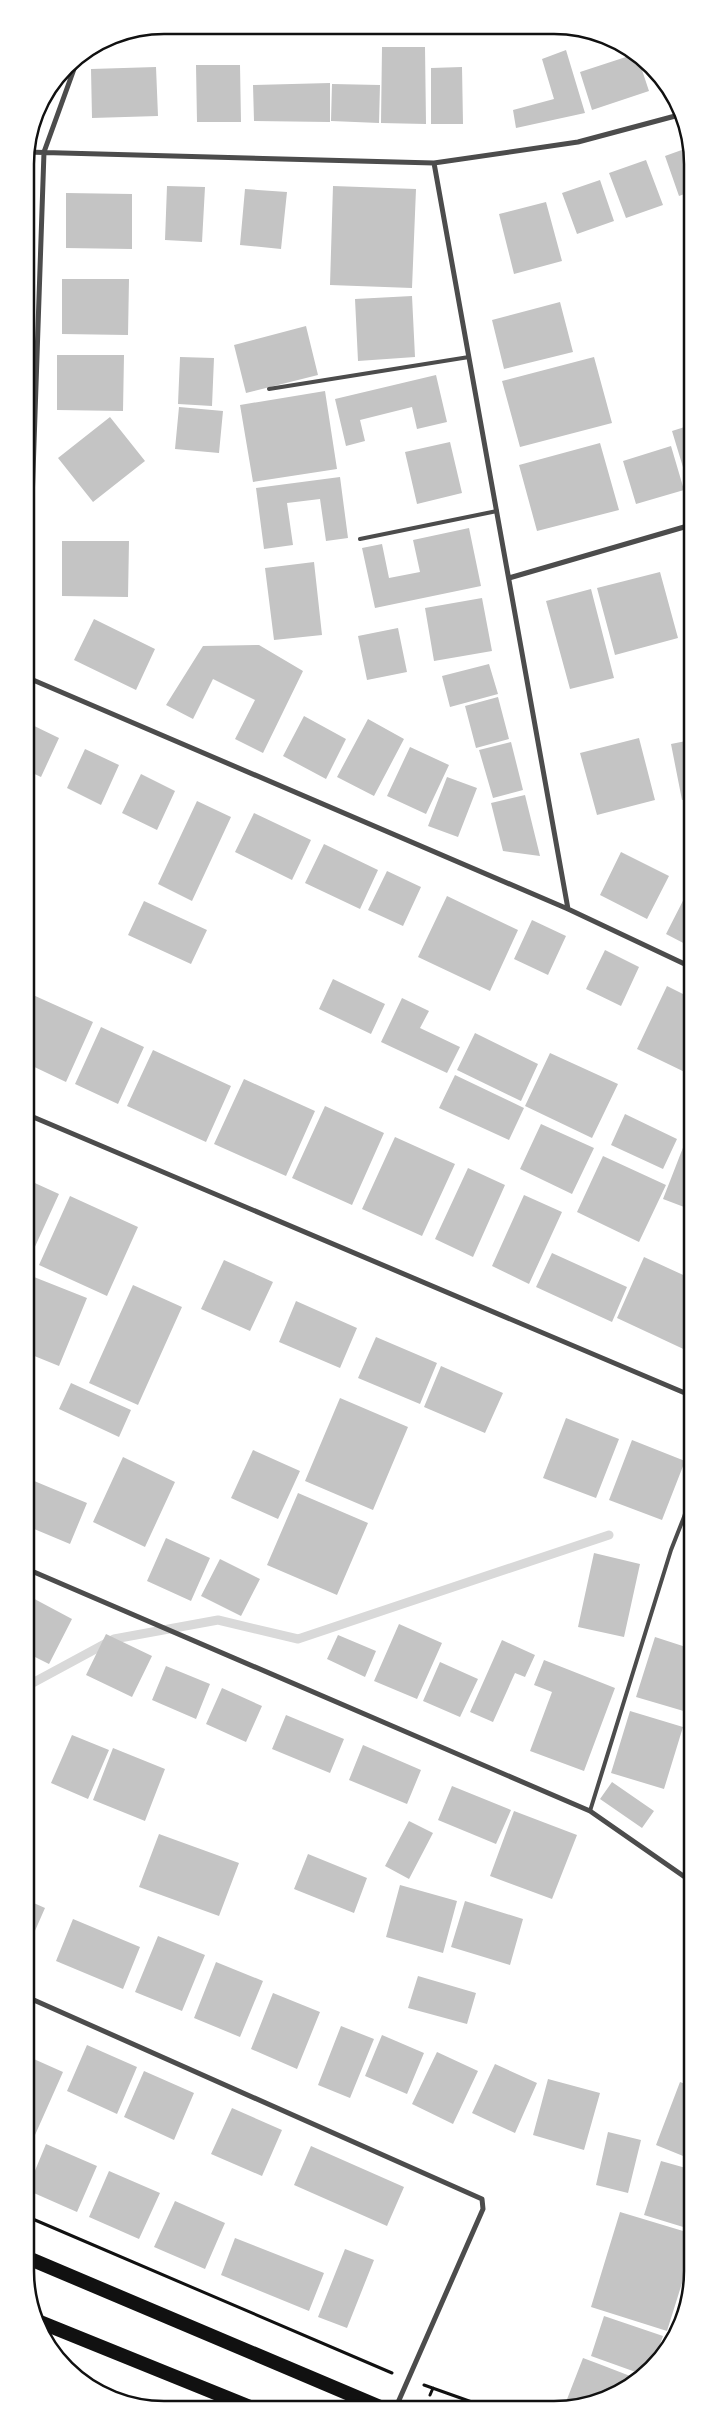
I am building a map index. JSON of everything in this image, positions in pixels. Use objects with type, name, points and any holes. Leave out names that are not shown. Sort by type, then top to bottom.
[{"type":"highway","points":[[34,2261],[366,2401]]},
{"type":"highway","points":[[45,2324],[235,2401]]},
{"type":"street","points":[[34,444],[44,152],[73,71]]},
{"type":"street","points":[[34,152],[434,163],[578,142],[675,116]]},
{"type":"street","points":[[434,163],[568,909]]},
{"type":"street","points":[[509,578],[684,527]]},
{"type":"street","points":[[34,680],[568,909],[684,964]]},
{"type":"street","points":[[34,1117],[684,1393]]},
{"type":"street","points":[[34,1572],[590,1811],[684,1876]]},
{"type":"street","points":[[34,1999],[482,2199],[483,2209],[406,2379],[398,2401]]},
{"type":"lane","points":[[269,389],[469,357]]},
{"type":"lane","points":[[360,539],[497,511]]},
{"type":"lane","points":[[590,1811],[671,1550],[684,1517]]},
{"type":"path","points":[[34,2220],[406,2379],[469,2401]]},
{"type":"path","points":[[430,2395],[433,2388]]},
{"type":"building","points":[[382,47],[425,47],[426,124],[381,123]]},
{"type":"building","points":[[566,50],[585,113],[516,128],[513,110],[554,99],[542,59]]},
{"type":"building","points":[[627,57],[641,67],[649,91],[592,110],[580,72]]},
{"type":"building","points":[[196,65],[240,65],[241,122],[197,122]]},
{"type":"building","points":[[156,67],[158,116],[92,118],[91,69]]},
{"type":"building","points":[[462,67],[463,124],[431,124],[431,68]]},
{"type":"building","points":[[330,83],[330,122],[254,121],[253,85]]},
{"type":"building","points":[[332,84],[380,85],[379,123],[331,121]]},
{"type":"building","points":[[683,149],[684,194],[679,196],[665,156]]},
{"type":"building","points":[[646,160],[663,205],[626,218],[609,173]]},
{"type":"building","points":[[600,180],[614,221],[577,234],[562,193]]},
{"type":"building","points":[[167,186],[205,187],[202,242],[165,240]]},
{"type":"building","points":[[333,186],[416,189],[412,288],[330,285]]},
{"type":"building","points":[[245,189],[287,192],[281,249],[240,245]]},
{"type":"building","points":[[66,193],[132,194],[132,249],[66,248]]},
{"type":"building","points":[[546,202],[562,261],[514,274],[499,214]]},
{"type":"building","points":[[62,279],[129,279],[128,335],[62,334]]},
{"type":"building","points":[[412,296],[415,357],[358,361],[355,299]]},
{"type":"building","points":[[560,302],[573,352],[504,369],[492,320]]},
{"type":"building","points":[[306,326],[318,375],[246,393],[234,345]]},
{"type":"building","points":[[57,355],[124,355],[123,411],[57,410]]},
{"type":"building","points":[[180,357],[214,358],[212,406],[178,404]]},
{"type":"building","points":[[594,357],[612,423],[520,447],[502,381]]},
{"type":"building","points":[[436,375],[447,422],[417,429],[412,407],[360,420],[365,441],[346,446],[335,399]]},
{"type":"building","points":[[325,391],[337,469],[253,482],[240,405]]},
{"type":"building","points":[[179,407],[223,411],[219,453],[175,449]]},
{"type":"building","points":[[110,417],[145,461],[93,502],[58,458]]},
{"type":"building","points":[[684,427],[684,471],[672,431]]},
{"type":"building","points":[[450,442],[462,493],[417,504],[405,452]]},
{"type":"building","points":[[600,443],[619,510],[537,531],[519,465]]},
{"type":"building","points":[[671,446],[684,490],[636,504],[623,461]]},
{"type":"building","points":[[340,477],[348,538],[326,541],[320,499],[287,503],[293,545],[264,549],[256,488]]},
{"type":"building","points":[[469,528],[481,586],[375,608],[362,548],[382,544],[389,578],[420,572],[413,540]]},
{"type":"building","points":[[62,541],[129,541],[128,597],[62,596]]},
{"type":"building","points":[[314,562],[322,635],[274,640],[265,568]]},
{"type":"building","points":[[660,572],[678,638],[615,655],[597,588]]},
{"type":"building","points":[[591,589],[614,678],[570,689],[546,601]]},
{"type":"building","points":[[482,598],[492,651],[434,661],[425,608]]},
{"type":"building","points":[[94,619],[155,649],[136,690],[74,660]]},
{"type":"building","points":[[398,628],[407,672],[367,680],[358,636]]},
{"type":"building","points":[[259,645],[303,671],[263,753],[235,739],[255,700],[213,679],[193,719],[166,705],[203,646]]},
{"type":"building","points":[[489,664],[498,694],[450,707],[442,676]]},
{"type":"building","points":[[498,697],[509,739],[476,748],[465,706]]},
{"type":"building","points":[[304,716],[346,739],[326,779],[283,756]]},
{"type":"building","points":[[368,719],[404,739],[374,796],[337,777]]},
{"type":"building","points":[[34,726],[59,738],[41,777],[34,774]]},
{"type":"building","points":[[639,738],[655,800],[597,815],[580,753]]},
{"type":"building","points":[[684,741],[684,800],[682,800],[671,744]]},
{"type":"building","points":[[511,742],[523,790],[493,798],[479,750]]},
{"type":"building","points":[[410,747],[449,765],[426,814],[387,796]]},
{"type":"building","points":[[85,749],[119,765],[101,805],[67,788]]},
{"type":"building","points":[[141,774],[175,791],[157,830],[122,813]]},
{"type":"building","points":[[447,777],[477,788],[458,837],[428,826]]},
{"type":"building","points":[[525,795],[540,856],[503,851],[491,803]]},
{"type":"building","points":[[197,801],[231,817],[192,901],[158,884]]},
{"type":"building","points":[[254,813],[311,840],[292,880],[235,852]]},
{"type":"building","points":[[324,844],[378,870],[360,909],[305,883]]},
{"type":"building","points":[[621,852],[669,876],[647,919],[600,895]]},
{"type":"building","points":[[387,871],[421,887],[403,926],[368,910]]},
{"type":"building","points":[[447,896],[518,930],[490,991],[418,957]]},
{"type":"building","points":[[684,899],[684,943],[666,934]]},
{"type":"building","points":[[144,901],[207,930],[191,964],[128,935]]},
{"type":"building","points":[[532,920],[566,936],[548,975],[514,959]]},
{"type":"building","points":[[605,950],[639,967],[621,1006],[586,989]]},
{"type":"building","points":[[333,979],[385,1004],[371,1034],[319,1009]]},
{"type":"building","points":[[667,986],[684,994],[684,1072],[637,1049]]},
{"type":"building","points":[[34,995],[93,1022],[66,1082],[34,1067]]},
{"type":"building","points":[[402,998],[429,1011],[420,1028],[460,1047],[447,1073],[381,1042]]},
{"type":"building","points":[[101,1027],[144,1047],[118,1104],[75,1084]]},
{"type":"building","points":[[475,1033],[538,1064],[521,1101],[457,1070]]},
{"type":"building","points":[[153,1050],[231,1086],[206,1142],[127,1106]]},
{"type":"building","points":[[550,1053],[618,1084],[592,1138],[525,1106]]},
{"type":"building","points":[[455,1075],[524,1108],[509,1140],[439,1108]]},
{"type":"building","points":[[244,1079],[315,1111],[286,1176],[214,1144]]},
{"type":"building","points":[[325,1106],[384,1133],[352,1205],[292,1178]]},
{"type":"building","points":[[625,1114],[677,1139],[663,1169],[611,1145]]},
{"type":"building","points":[[541,1124],[594,1148],[572,1194],[520,1169]]},
{"type":"building","points":[[395,1137],[455,1164],[422,1236],[362,1209]]},
{"type":"building","points":[[684,1145],[684,1207],[663,1199]]},
{"type":"building","points":[[603,1156],[666,1185],[639,1242],[577,1212]]},
{"type":"building","points":[[468,1168],[505,1185],[473,1257],[435,1239]]},
{"type":"building","points":[[34,1183],[59,1194],[34,1249]]},
{"type":"building","points":[[524,1195],[562,1212],[529,1284],[492,1266]]},
{"type":"building","points":[[70,1196],[138,1227],[107,1296],[39,1265]]},
{"type":"building","points":[[552,1253],[627,1287],[612,1322],[536,1287]]},
{"type":"building","points":[[644,1257],[684,1275],[684,1349],[617,1318]]},
{"type":"building","points":[[224,1260],[273,1282],[250,1331],[201,1309]]},
{"type":"building","points":[[34,1277],[87,1298],[59,1366],[34,1356]]},
{"type":"building","points":[[133,1285],[182,1307],[138,1405],[89,1383]]},
{"type":"building","points":[[296,1301],[357,1328],[340,1368],[279,1342]]},
{"type":"building","points":[[376,1337],[437,1363],[420,1404],[358,1378]]},
{"type":"building","points":[[441,1366],[503,1393],[485,1433],[424,1407]]},
{"type":"building","points":[[71,1383],[131,1410],[119,1437],[59,1409]]},
{"type":"building","points":[[340,1398],[408,1427],[373,1510],[305,1481]]},
{"type":"building","points":[[566,1418],[619,1439],[596,1498],[543,1478]]},
{"type":"building","points":[[632,1440],[684,1461],[662,1520],[609,1500]]},
{"type":"building","points":[[253,1450],[300,1471],[278,1519],[231,1498]]},
{"type":"building","points":[[123,1457],[175,1482],[145,1547],[93,1522]]},
{"type":"building","points":[[34,1481],[87,1503],[70,1544],[34,1529]]},
{"type":"building","points":[[298,1493],[368,1523],[337,1595],[267,1565]]},
{"type":"building","points":[[166,1538],[210,1558],[191,1601],[147,1581]]},
{"type":"building","points":[[594,1553],[640,1564],[624,1637],[578,1627]]},
{"type":"building","points":[[220,1559],[260,1579],[241,1616],[201,1596]]},
{"type":"building","points":[[34,1599],[72,1619],[49,1664],[34,1656]]},
{"type":"building","points":[[399,1624],[442,1643],[417,1699],[374,1681]]},
{"type":"building","points":[[106,1634],[152,1656],[132,1697],[86,1675]]},
{"type":"building","points":[[338,1635],[376,1651],[365,1677],[327,1659]]},
{"type":"building","points":[[655,1637],[684,1646],[684,1711],[636,1697]]},
{"type":"building","points":[[502,1640],[535,1655],[525,1677],[515,1673],[493,1722],[470,1712]]},
{"type":"building","points":[[544,1660],[615,1688],[584,1771],[530,1751],[552,1692],[534,1685]]},
{"type":"building","points":[[440,1662],[478,1679],[460,1717],[423,1701]]},
{"type":"building","points":[[166,1666],[210,1684],[196,1719],[152,1700]]},
{"type":"building","points":[[222,1688],[262,1706],[246,1742],[206,1724]]},
{"type":"building","points":[[630,1711],[683,1727],[664,1789],[611,1773]]},
{"type":"building","points":[[286,1715],[344,1739],[330,1773],[272,1749]]},
{"type":"building","points":[[72,1735],[109,1750],[88,1799],[51,1783]]},
{"type":"building","points":[[363,1745],[421,1770],[407,1804],[349,1780]]},
{"type":"building","points":[[113,1748],[165,1769],[145,1821],[93,1800]]},
{"type":"building","points":[[612,1782],[654,1811],[642,1828],[600,1799]]},
{"type":"building","points":[[452,1786],[511,1810],[496,1844],[438,1820]]},
{"type":"building","points":[[514,1811],[577,1835],[552,1899],[490,1876]]},
{"type":"building","points":[[409,1821],[433,1833],[409,1879],[385,1866]]},
{"type":"building","points":[[159,1834],[239,1863],[219,1916],[139,1887]]},
{"type":"building","points":[[308,1854],[367,1878],[354,1913],[294,1889]]},
{"type":"building","points":[[400,1885],[457,1901],[443,1953],[386,1937]]},
{"type":"building","points":[[465,1901],[523,1919],[510,1965],[451,1947]]},
{"type":"building","points":[[34,1903],[45,1908],[34,1933]]},
{"type":"building","points":[[73,1919],[140,1947],[123,1989],[56,1961]]},
{"type":"building","points":[[158,1936],[205,1955],[182,2011],[135,1992]]},
{"type":"building","points":[[216,1962],[263,1981],[240,2037],[194,2018]]},
{"type":"building","points":[[418,1976],[476,1993],[467,2024],[408,2008]]},
{"type":"building","points":[[273,1993],[320,2012],[297,2069],[251,2049]]},
{"type":"building","points":[[341,2026],[374,2039],[350,2098],[318,2085]]},
{"type":"building","points":[[382,2035],[424,2053],[407,2094],[365,2076]]},
{"type":"building","points":[[87,2045],[137,2067],[117,2114],[67,2091]]},
{"type":"building","points":[[437,2052],[478,2071],[453,2124],[412,2104]]},
{"type":"building","points":[[34,2059],[63,2072],[34,2137]]},
{"type":"building","points":[[495,2064],[537,2083],[515,2133],[472,2113]]},
{"type":"building","points":[[144,2071],[194,2093],[174,2140],[124,2117]]},
{"type":"building","points":[[548,2079],[600,2093],[584,2150],[533,2135]]},
{"type":"building","points":[[680,2082],[684,2084],[684,2156],[656,2145]]},
{"type":"building","points":[[232,2108],[282,2130],[262,2176],[211,2154]]},
{"type":"building","points":[[608,2132],[641,2140],[628,2193],[596,2185]]},
{"type":"building","points":[[46,2144],[97,2166],[77,2212],[34,2193],[34,2173]]},
{"type":"building","points":[[311,2146],[404,2187],[387,2226],[294,2185]]},
{"type":"building","points":[[661,2161],[684,2167],[684,2227],[644,2215]]},
{"type":"building","points":[[109,2171],[160,2193],[139,2239],[89,2217]]},
{"type":"building","points":[[175,2201],[225,2223],[205,2269],[154,2247]]},
{"type":"building","points":[[620,2212],[684,2231],[684,2277],[667,2331],[591,2307]]},
{"type":"building","points":[[235,2238],[324,2273],[309,2311],[221,2275]]},
{"type":"building","points":[[345,2249],[374,2260],[347,2328],[318,2317]]},
{"type":"building","points":[[604,2316],[663,2336],[659,2347],[652,2357],[636,2372],[591,2356]]},
{"type":"building","points":[[583,2358],[630,2376],[604,2391],[580,2399],[567,2400]]},
{"type":"waterway","points":[[34,1682],[114,1639],[218,1620],[298,1639],[609,1535]]}]
